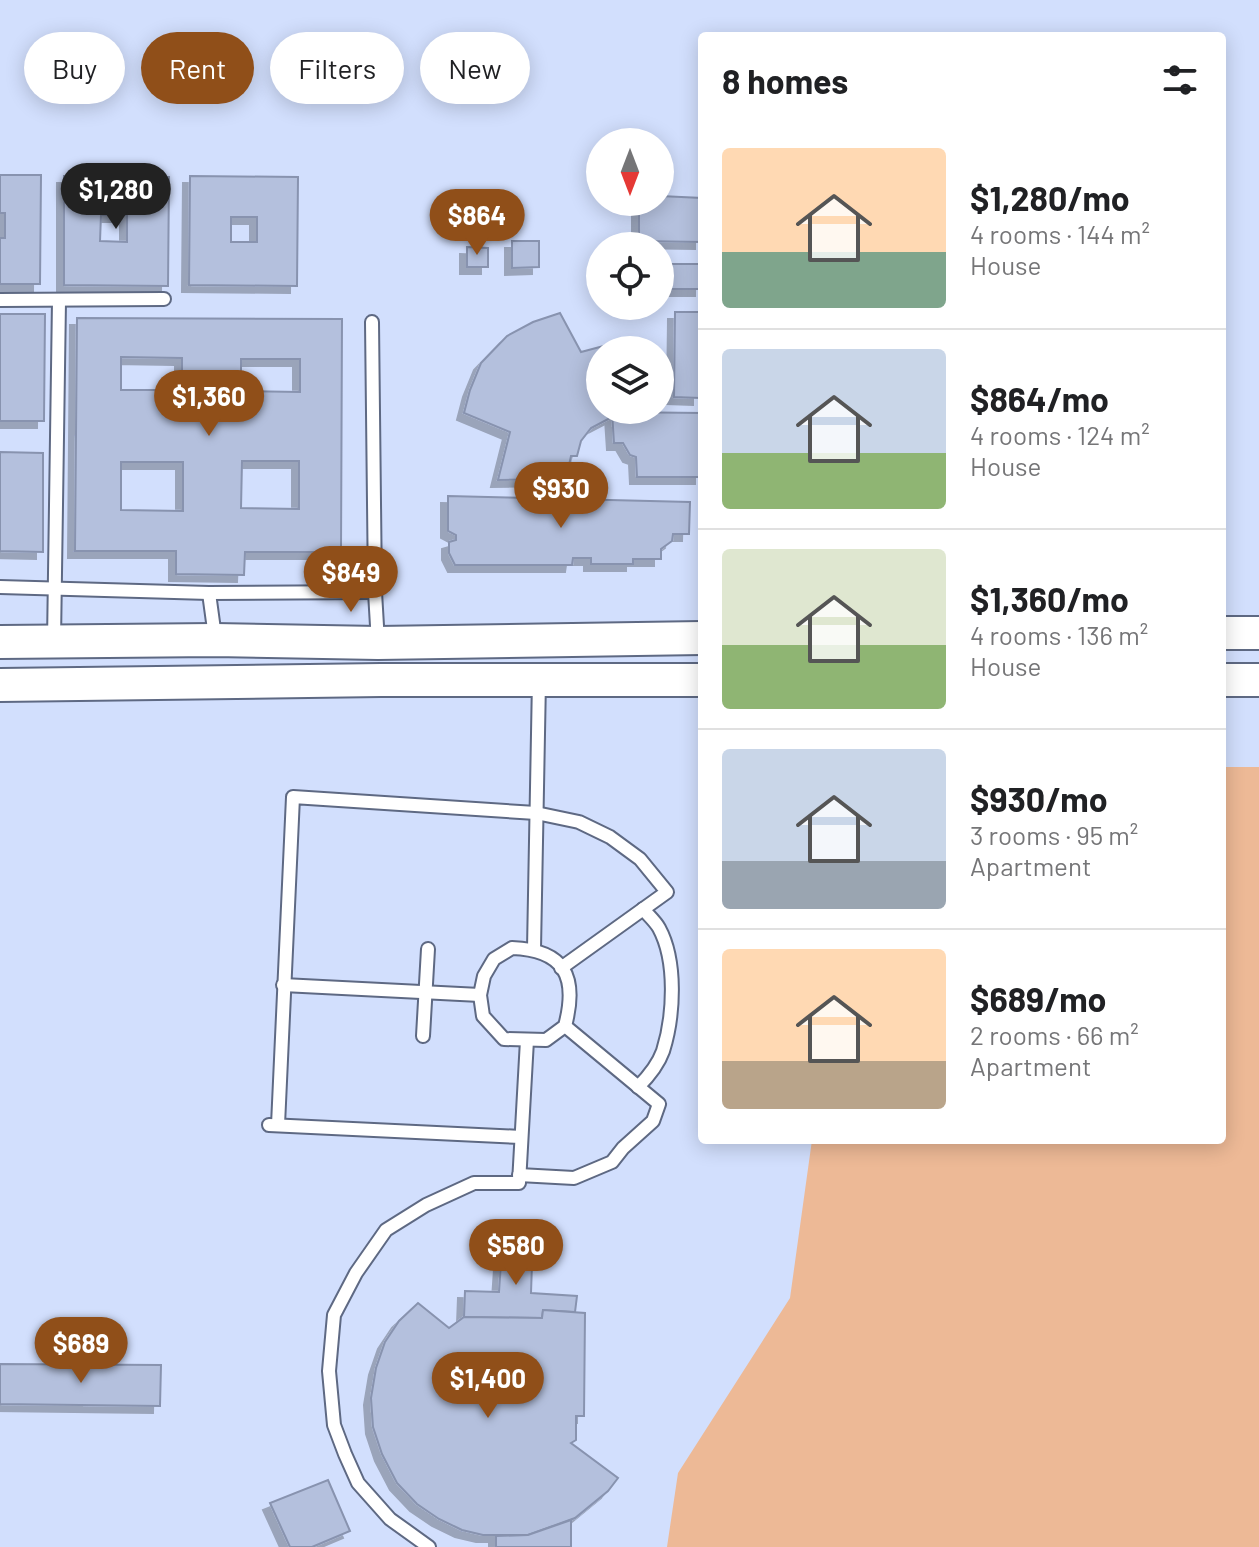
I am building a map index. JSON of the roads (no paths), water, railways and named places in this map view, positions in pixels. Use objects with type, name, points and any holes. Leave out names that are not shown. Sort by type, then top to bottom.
[{"type":"street","points":[[1226,633],[1259,633]]},
{"type":"street","points":[[0,642],[215,640],[378,643],[698,638]]},
{"type":"street","points":[[54,642],[54,684]]},
{"type":"street","points":[[378,643],[381,680]]},
{"type":"street","points":[[0,685],[698,680]]},
{"type":"street","points":[[1226,680],[1259,680]]},
{"type":"lane","points":[[0,300],[164,299]]},
{"type":"lane","points":[[54,642],[59,301]]},
{"type":"lane","points":[[372,322],[378,643]]},
{"type":"lane","points":[[0,587],[209,593],[375,592]]},
{"type":"lane","points":[[209,593],[215,640]]},
{"type":"lane","points":[[534,949],[539,680]]},
{"type":"lane","points":[[521,1137],[273,1125],[293,797],[536,813],[579,822],[610,837],[640,859],[667,892],[561,968]]},
{"type":"lane","points":[[638,1087],[662,1053],[673,1000],[671,968],[660,929],[643,909]]},
{"type":"lane","points":[[512,948],[534,949],[553,958],[572,989],[565,1026],[546,1040],[504,1039],[483,1016],[480,995],[484,976],[494,959],[512,948]]},
{"type":"lane","points":[[423,1036],[428,949]]},
{"type":"lane","points":[[283,985],[480,995]]},
{"type":"lane","points":[[519,1175],[574,1178],[612,1162],[653,1121],[659,1104],[565,1026]]},
{"type":"lane","points":[[429,1547],[390,1519],[358,1483],[345,1454],[334,1425],[329,1371],[334,1315],[356,1273],[386,1230],[426,1205],[474,1183],[519,1183],[527,1040]]}]
